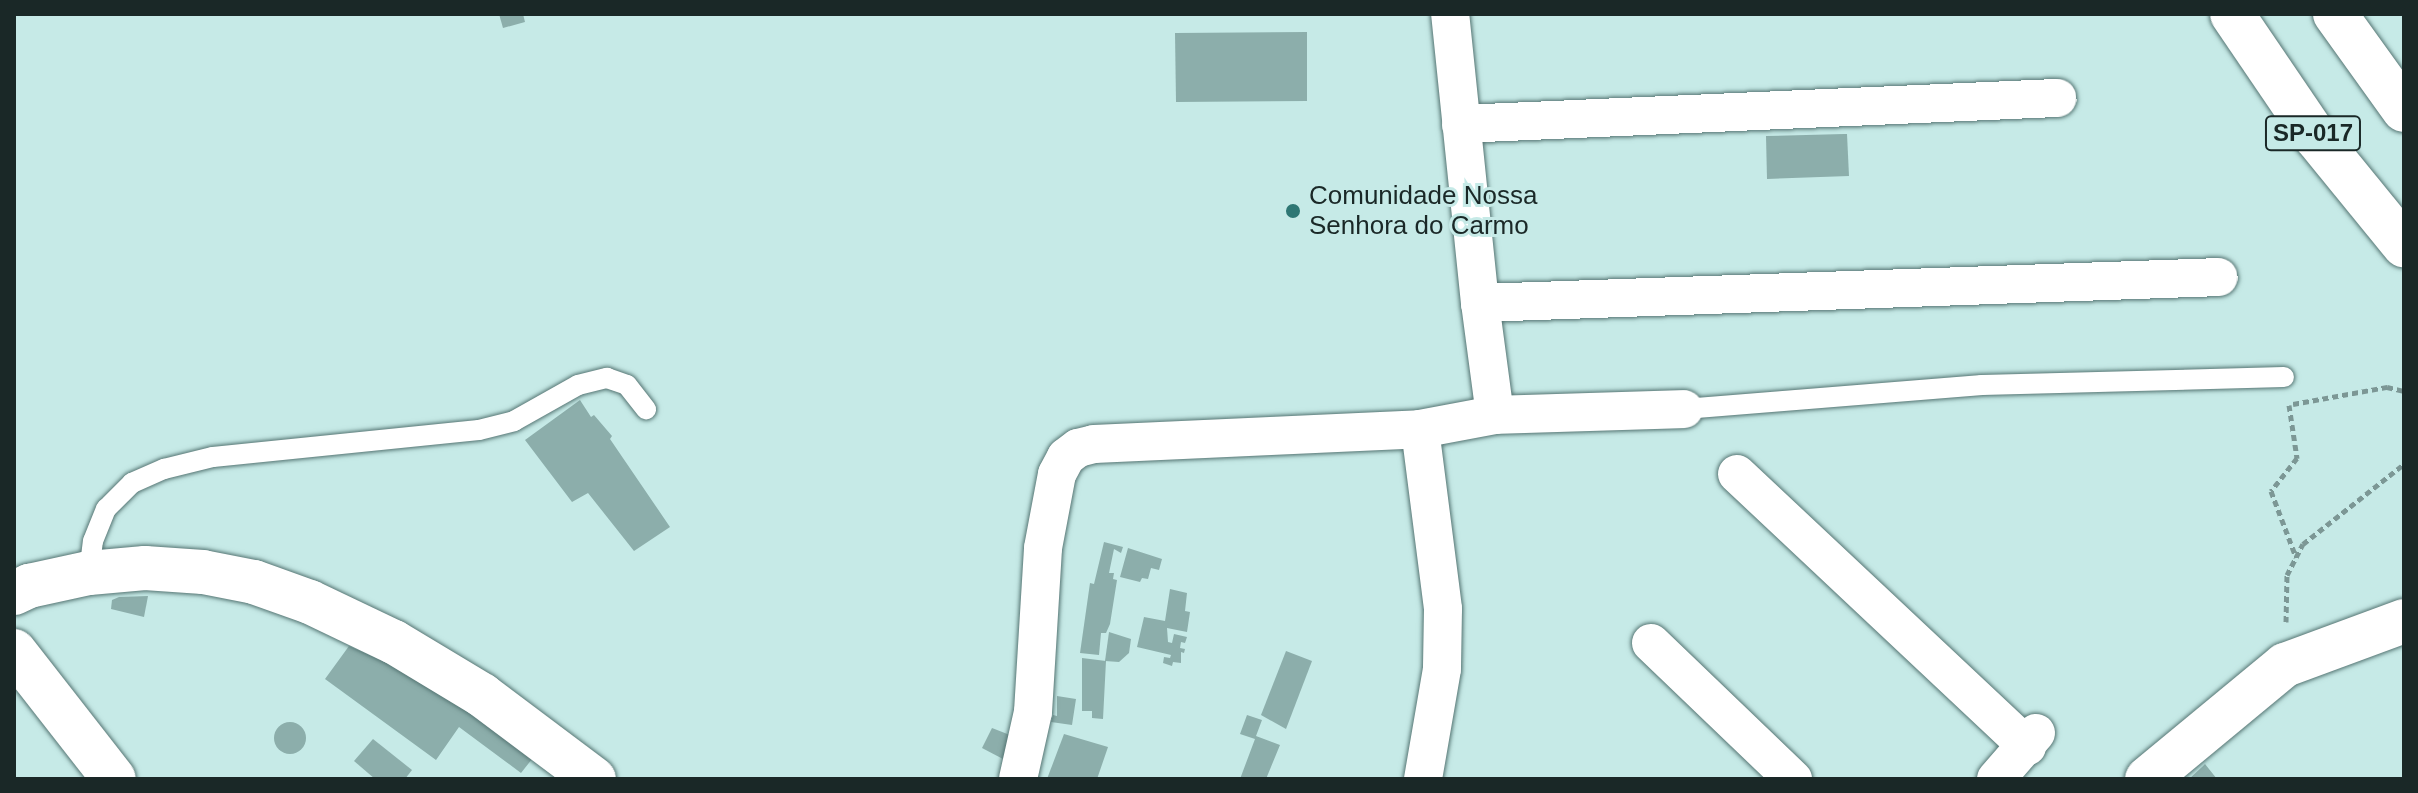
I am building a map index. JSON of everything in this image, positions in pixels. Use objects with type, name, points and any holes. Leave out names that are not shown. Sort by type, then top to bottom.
[{"type":"main road","name":"SP-017","points":[[2232,14],[2315,136],[2404,245]]},
{"type":"main road","name":"SP-017","points":[[2335,14],[2404,110]]},
{"type":"main road","points":[[14,593],[29,586],[89,573],[145,568],[203,572],[254,582],[310,602],[394,642],[482,695],[594,779]]},
{"type":"main road","points":[[2147,779],[2285,665],[2404,621]]},
{"type":"main road","points":[[14,651],[114,779]]},
{"type":"street","points":[[1450,14],[1480,303],[1495,415]]},
{"type":"street","points":[[1461,124],[2057,98]]},
{"type":"street","points":[[1480,303],[2219,277]]},
{"type":"street","points":[[1018,779],[1033,712],[1043,548],[1057,474],[1066,457],[1078,448],[1094,444],[1420,429],[1495,415],[1684,409]]},
{"type":"street","points":[[1420,429],[1443,609],[1442,669],[1423,779]]},
{"type":"street","points":[[1737,474],[2032,740],[1996,779]]},
{"type":"street","points":[[1651,643],[1793,779]]},
{"type":"lane","points":[[1684,409],[1982,385],[2284,377]]},
{"type":"lane","points":[[89,573],[93,541],[106,509],[132,483],[164,469],[213,457],[479,430],[514,421],[578,385],[607,378],[627,385],[646,409]]},
{"type":"path","points":[[2253,377],[2264,410],[2387,387],[2404,391]]},
{"type":"path","points":[[2289,405],[2297,458],[2271,491],[2296,557]]},
{"type":"path","points":[[2285,665],[2287,575],[2303,544],[2404,464]]},
{"type":"building","points":[[499,14],[523,14],[525,22],[503,28]]},
{"type":"building","points":[[1307,32],[1307,101],[1176,102],[1175,33]]},
{"type":"building","points":[[1847,134],[1849,176],[1767,179],[1766,136]]},
{"type":"building","points":[[580,400],[591,417],[594,415],[612,436],[610,439],[670,527],[634,551],[588,493],[572,502],[525,440]]},
{"type":"building","points":[[1104,542],[1123,547],[1121,553],[1114,549],[1109,573],[1114,573],[1113,579],[1117,580],[1110,624],[1106,633],[1101,633],[1099,655],[1080,653],[1090,583],[1094,584]]},
{"type":"building","points":[[1128,548],[1162,559],[1159,570],[1151,568],[1148,579],[1142,578],[1140,582],[1120,577]]},
{"type":"building","points":[[1170,589],[1187,593],[1185,611],[1190,612],[1187,632],[1167,628],[1168,642],[1172,643],[1174,634],[1187,637],[1185,643],[1181,642],[1180,648],[1185,649],[1184,653],[1181,652],[1181,663],[1173,662],[1172,666],[1163,663],[1164,657],[1170,658],[1171,655],[1137,647],[1144,617],[1165,621]]},
{"type":"building","points":[[148,596],[144,617],[111,609],[112,600],[119,597]]},
{"type":"building","points":[[1109,632],[1131,639],[1129,653],[1119,662],[1105,661]]},
{"type":"building","points":[[349,646],[436,684],[536,754],[521,773],[459,727],[436,760],[325,679]]},
{"type":"building","points":[[1286,651],[1312,661],[1286,729],[1261,715]]},
{"type":"building","points":[[1082,658],[1106,661],[1103,719],[1092,718],[1092,711],[1082,711]]},
{"type":"building","points":[[1057,696],[1076,699],[1072,725],[1051,722],[1053,715],[1057,716]]},
{"type":"building","points":[[1247,715],[1262,720],[1256,736],[1280,745],[1266,779],[1240,779],[1255,739],[1240,734]]},
{"type":"building","points":[[290,722],[301,727],[306,738],[301,749],[290,754],[279,749],[274,738],[279,727]]},
{"type":"building","points":[[992,728],[1015,737],[1003,759],[982,748]]},
{"type":"building","points":[[1064,734],[1108,747],[1097,779],[1047,779]]},
{"type":"building","points":[[373,739],[412,770],[405,779],[375,779],[354,761]]},
{"type":"building","points":[[2205,764],[2217,779],[2189,779],[2202,767]]},
{"type":"place","name":"Comunidade Nossa Senhora do Carmo","points":[[1293,211]]}]
